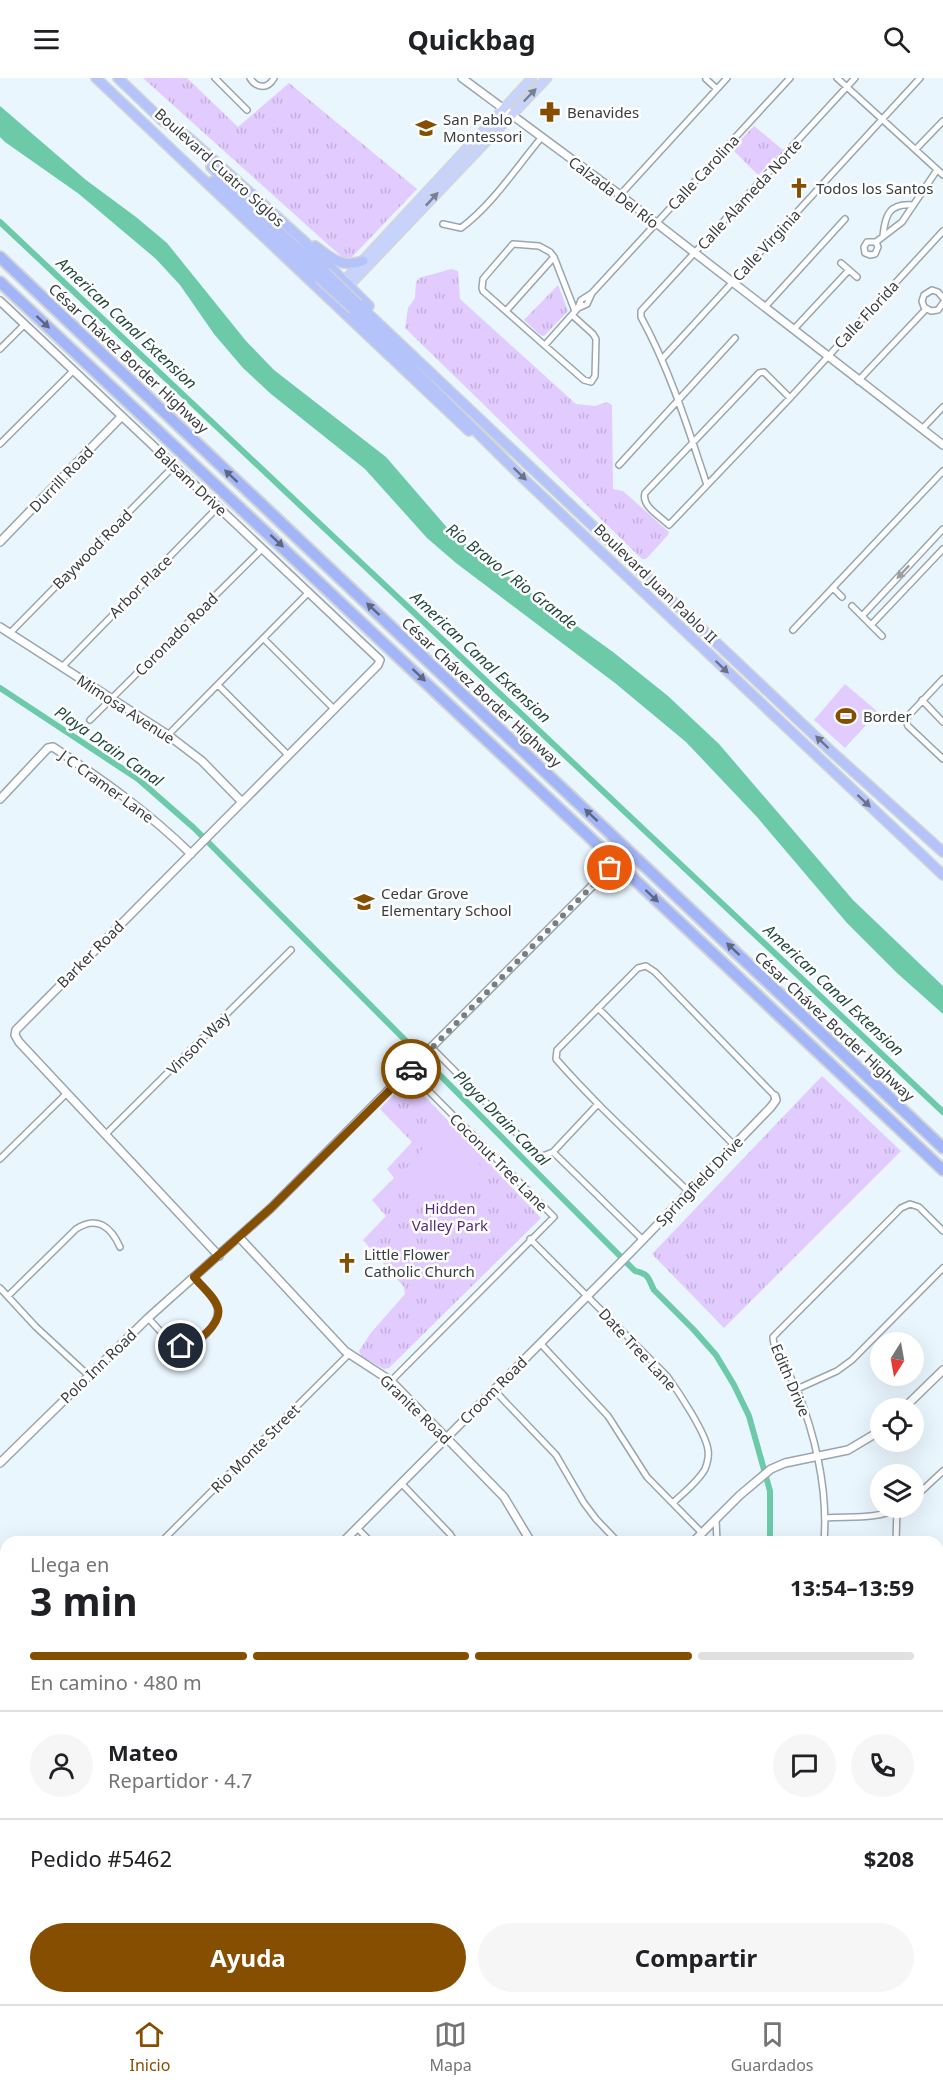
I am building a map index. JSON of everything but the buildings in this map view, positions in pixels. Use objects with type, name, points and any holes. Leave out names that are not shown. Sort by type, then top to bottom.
[{"type":"highway","points":[[96,78],[356,307],[454,387],[495,433]]},
{"type":"highway","name":"Boulevard Cuatro Siglos","points":[[101,78],[220,181],[321,274]]},
{"type":"highway","name":"Boulevard Cuatro Siglos","points":[[118,78],[220,181]]},
{"type":"highway","points":[[161,119],[188,137],[304,241],[342,264],[363,261]]},
{"type":"highway","points":[[304,241],[331,300],[356,307]]},
{"type":"highway","name":"César Chávez Border Highway","points":[[0,257],[943,1148]]},
{"type":"highway","points":[[321,274],[346,283],[356,307],[463,427],[493,447]]},
{"type":"highway","name":"César Chávez Border Highway","points":[[0,282],[943,1170]]},
{"type":"highway","name":"Boulevard Juan Pablo II","points":[[356,307],[450,391],[832,752],[943,852]]},
{"type":"highway","name":"Boulevard Juan Pablo II","points":[[356,307],[448,404],[765,709],[943,875]]},
{"type":"main road","points":[[346,283],[363,261],[532,78]]},
{"type":"main road","points":[[331,300],[547,78]]},
{"type":"street","points":[[215,78],[247,110]]},
{"type":"street","points":[[250,78],[256,85],[262,87],[270,84],[274,78]]},
{"type":"street","name":"Calzada Del Río","points":[[462,78],[620,195],[943,445]]},
{"type":"street","points":[[620,195],[727,78]]},
{"type":"street","name":"Calle Carolina","points":[[545,345],[575,311],[587,304],[592,293],[790,78]]},
{"type":"street","points":[[837,78],[940,173],[928,185],[902,222],[876,243]]},
{"type":"street","name":"Calle Alameda Norte","points":[[662,359],[641,317],[642,309],[855,78]]},
{"type":"street","name":"Calle Virginia","points":[[662,359],[920,78]]},
{"type":"street","points":[[706,79],[717,89]]},
{"type":"street","points":[[916,149],[943,121]]},
{"type":"street","points":[[443,224],[460,228],[467,223],[490,200],[541,138]]},
{"type":"street","points":[[883,236],[886,217],[890,210],[902,205],[913,205]]},
{"type":"street","points":[[765,307],[844,219]]},
{"type":"street","name":"Calle Florida","points":[[692,442],[645,493],[645,503],[669,525],[790,398],[943,231]]},
{"type":"street","points":[[516,243],[543,247],[554,257],[575,311],[596,339],[594,379],[591,382],[585,381],[483,291],[483,279],[516,243]]},
{"type":"street","points":[[506,311],[554,257]]},
{"type":"street","points":[[841,263],[857,277]]},
{"type":"street","points":[[794,329],[849,270]]},
{"type":"street","points":[[942,294],[932,290],[924,295],[922,304],[926,309],[936,311],[943,303]]},
{"type":"street","name":"Balsam Drive","points":[[0,301],[380,661]]},
{"type":"street","points":[[858,381],[926,309]]},
{"type":"street","points":[[0,349],[24,325]]},
{"type":"street","points":[[619,465],[735,338]]},
{"type":"street","points":[[662,359],[707,485]]},
{"type":"street","points":[[0,444],[73,371]]},
{"type":"street","points":[[692,442],[759,373],[764,372],[790,398]]},
{"type":"street","points":[[922,429],[943,407]]},
{"type":"street","name":"Durrill Road","points":[[0,542],[121,417]]},
{"type":"street","name":"Baywood Road","points":[[10,633],[175,465]]},
{"type":"street","points":[[793,630],[943,471]]},
{"type":"street","name":"Arbor Place","points":[[62,667],[219,506]]},
{"type":"street","points":[[862,616],[943,529]]},
{"type":"street","points":[[871,625],[941,550],[930,543]]},
{"type":"street","name":"Coronado Road","points":[[90,720],[262,549]]},
{"type":"street","points":[[833,588],[842,597]]},
{"type":"street","points":[[168,735],[309,592]]},
{"type":"street","points":[[852,606],[882,636]]},
{"type":"street","name":"Mimosa Avenue","points":[[0,627],[168,735],[202,761],[242,802]]},
{"type":"street","points":[[264,639],[334,709]]},
{"type":"street","name":"Barker Road","points":[[219,1256],[19,1042],[15,1035],[16,1030],[211,835],[380,661]]},
{"type":"street","points":[[943,679],[922,700],[906,721],[908,726],[943,759]]},
{"type":"street","points":[[218,685],[288,755]]},
{"type":"street","points":[[922,700],[943,722]]},
{"type":"street","name":"J C Cramer Lane","points":[[0,800],[48,748],[53,747],[127,797],[191,854]]},
{"type":"street","name":"Polo Inn Road","points":[[0,1463],[148,1318],[271,1208],[610,868]]},
{"type":"street","name":"Vinson Way","points":[[105,1135],[291,950]]},
{"type":"street","points":[[689,1192],[565,1069],[556,1059],[557,1050],[638,968],[646,966],[655,972],[776,1096]]},
{"type":"street","points":[[598,1008],[733,1144]]},
{"type":"street","points":[[430,1050],[538,1155],[543,1157],[553,1152],[598,1104]]},
{"type":"street","name":"Coconut Tree Lane","points":[[391,1381],[530,1239],[554,1218],[409,1071]]},
{"type":"street","points":[[0,1159],[67,1093]]},
{"type":"street","name":"Springfield Drive","points":[[619,1264],[771,1107],[776,1096]]},
{"type":"street","points":[[553,1152],[643,1240]]},
{"type":"street","name":"Edith Drive","points":[[824,1536],[824,1494],[817,1457],[797,1389],[775,1346],[774,1335],[901,1208],[910,1204],[919,1207],[943,1231]]},
{"type":"street","points":[[8,1296],[83,1224],[93,1223],[106,1227],[115,1236],[120,1246]]},
{"type":"street","name":"Granite Road","points":[[239,1237],[349,1354],[391,1381],[504,1497],[527,1536]]},
{"type":"street","name":"Date Tree Lane","points":[[530,1239],[668,1376],[682,1397],[708,1450],[706,1466],[673,1503]]},
{"type":"street","name":"Croom Road","points":[[349,1536],[619,1264]]},
{"type":"street","points":[[797,1389],[837,1371],[852,1360],[943,1268]]},
{"type":"street","points":[[148,1318],[172,1342],[190,1345],[199,1340],[216,1321],[218,1308],[194,1277]]},
{"type":"street","points":[[0,1288],[36,1327],[88,1375]]},
{"type":"street","points":[[540,1343],[609,1416],[643,1472],[702,1533]]},
{"type":"street","name":"Rio Monte Street","points":[[168,1536],[349,1354]]},
{"type":"street","points":[[914,1398],[943,1370]]},
{"type":"street","points":[[494,1390],[556,1455],[584,1503],[612,1536]]},
{"type":"street","points":[[699,1536],[771,1469],[785,1463],[848,1450],[870,1437]]},
{"type":"street","points":[[924,1489],[943,1471]]},
{"type":"street","points":[[401,1483],[451,1536]]},
{"type":"street","points":[[825,1518],[870,1516]]},
{"type":"street","points":[[896,1536],[897,1518]]},
{"type":"street","points":[[716,1520],[717,1536]]},
{"type":"street","points":[[357,1528],[365,1536]]},
{"type":"green space","points":[[143,78],[187,78],[238,127],[289,83],[417,189],[352,257],[343,258]]},
{"type":"green space","points":[[754,126],[783,150],[758,175],[732,149]]},
{"type":"green space","points":[[451,269],[458,271],[460,299],[576,404],[595,406],[607,402],[612,405],[613,489],[623,491],[669,532],[646,559],[642,559],[405,328],[408,308],[415,298],[416,282],[419,278]]},
{"type":"green space","points":[[558,285],[568,311],[544,336],[540,335],[524,320]]},
{"type":"green space","name":"Border","points":[[845,684],[878,712],[845,748],[814,720]]},
{"type":"green space","points":[[822,1076],[901,1151],[724,1328],[652,1254]]},
{"type":"green space","name":"Hidden Valley Park","points":[[407,1081],[411,1082],[541,1218],[389,1368],[384,1369],[361,1356],[359,1351],[370,1334],[405,1294],[404,1287],[363,1240],[386,1216],[372,1200],[394,1178],[387,1169],[412,1142],[380,1109]]},
{"type":"green space","points":[[439,1129],[449,1129],[489,1176],[466,1190],[444,1195],[422,1190],[399,1177]]},
{"type":"shaded area","points":[[0,106],[86,180],[167,243],[246,341],[274,370],[386,457],[450,531],[480,556],[613,652],[668,696],[719,744],[853,900],[943,986],[943,1014],[897,973],[847,923],[757,817],[686,742],[615,683],[456,563],[427,538],[365,469],[271,394],[243,368],[214,334],[180,285],[156,259],[79,194],[5,142],[0,137]]},
{"type":"waterway","name":"American Canal Extension","points":[[0,222],[943,1112]]},
{"type":"waterway","name":"Playa Drain Canal","points":[[0,688],[138,779],[194,828],[635,1271],[646,1275],[654,1290],[716,1355],[749,1416],[770,1491],[770,1536]]},
{"type":"way so far","points":[[411,1069],[610,868]]},
{"type":"place","name":"Benavides","points":[[550,112]]},
{"type":"place","name":"San Pablo Montessori","points":[[426,128]]},
{"type":"place","name":"Todos los Santos","points":[[799,188]]},
{"type":"place","name":"Border","points":[[846,716]]},
{"type":"place","name":"Cedar Grove Elementary School","points":[[364,902]]},
{"type":"place","name":"Little Flower Catholic Church","points":[[347,1263]]},
{"type":"route","points":[[181,1346],[193,1344],[199,1340],[216,1321],[218,1313],[217,1305],[194,1277],[271,1208],[411,1069]]},
{"type":"water label","name":"Río Bravo / Rio Grande","points":[[512,576]]}]
